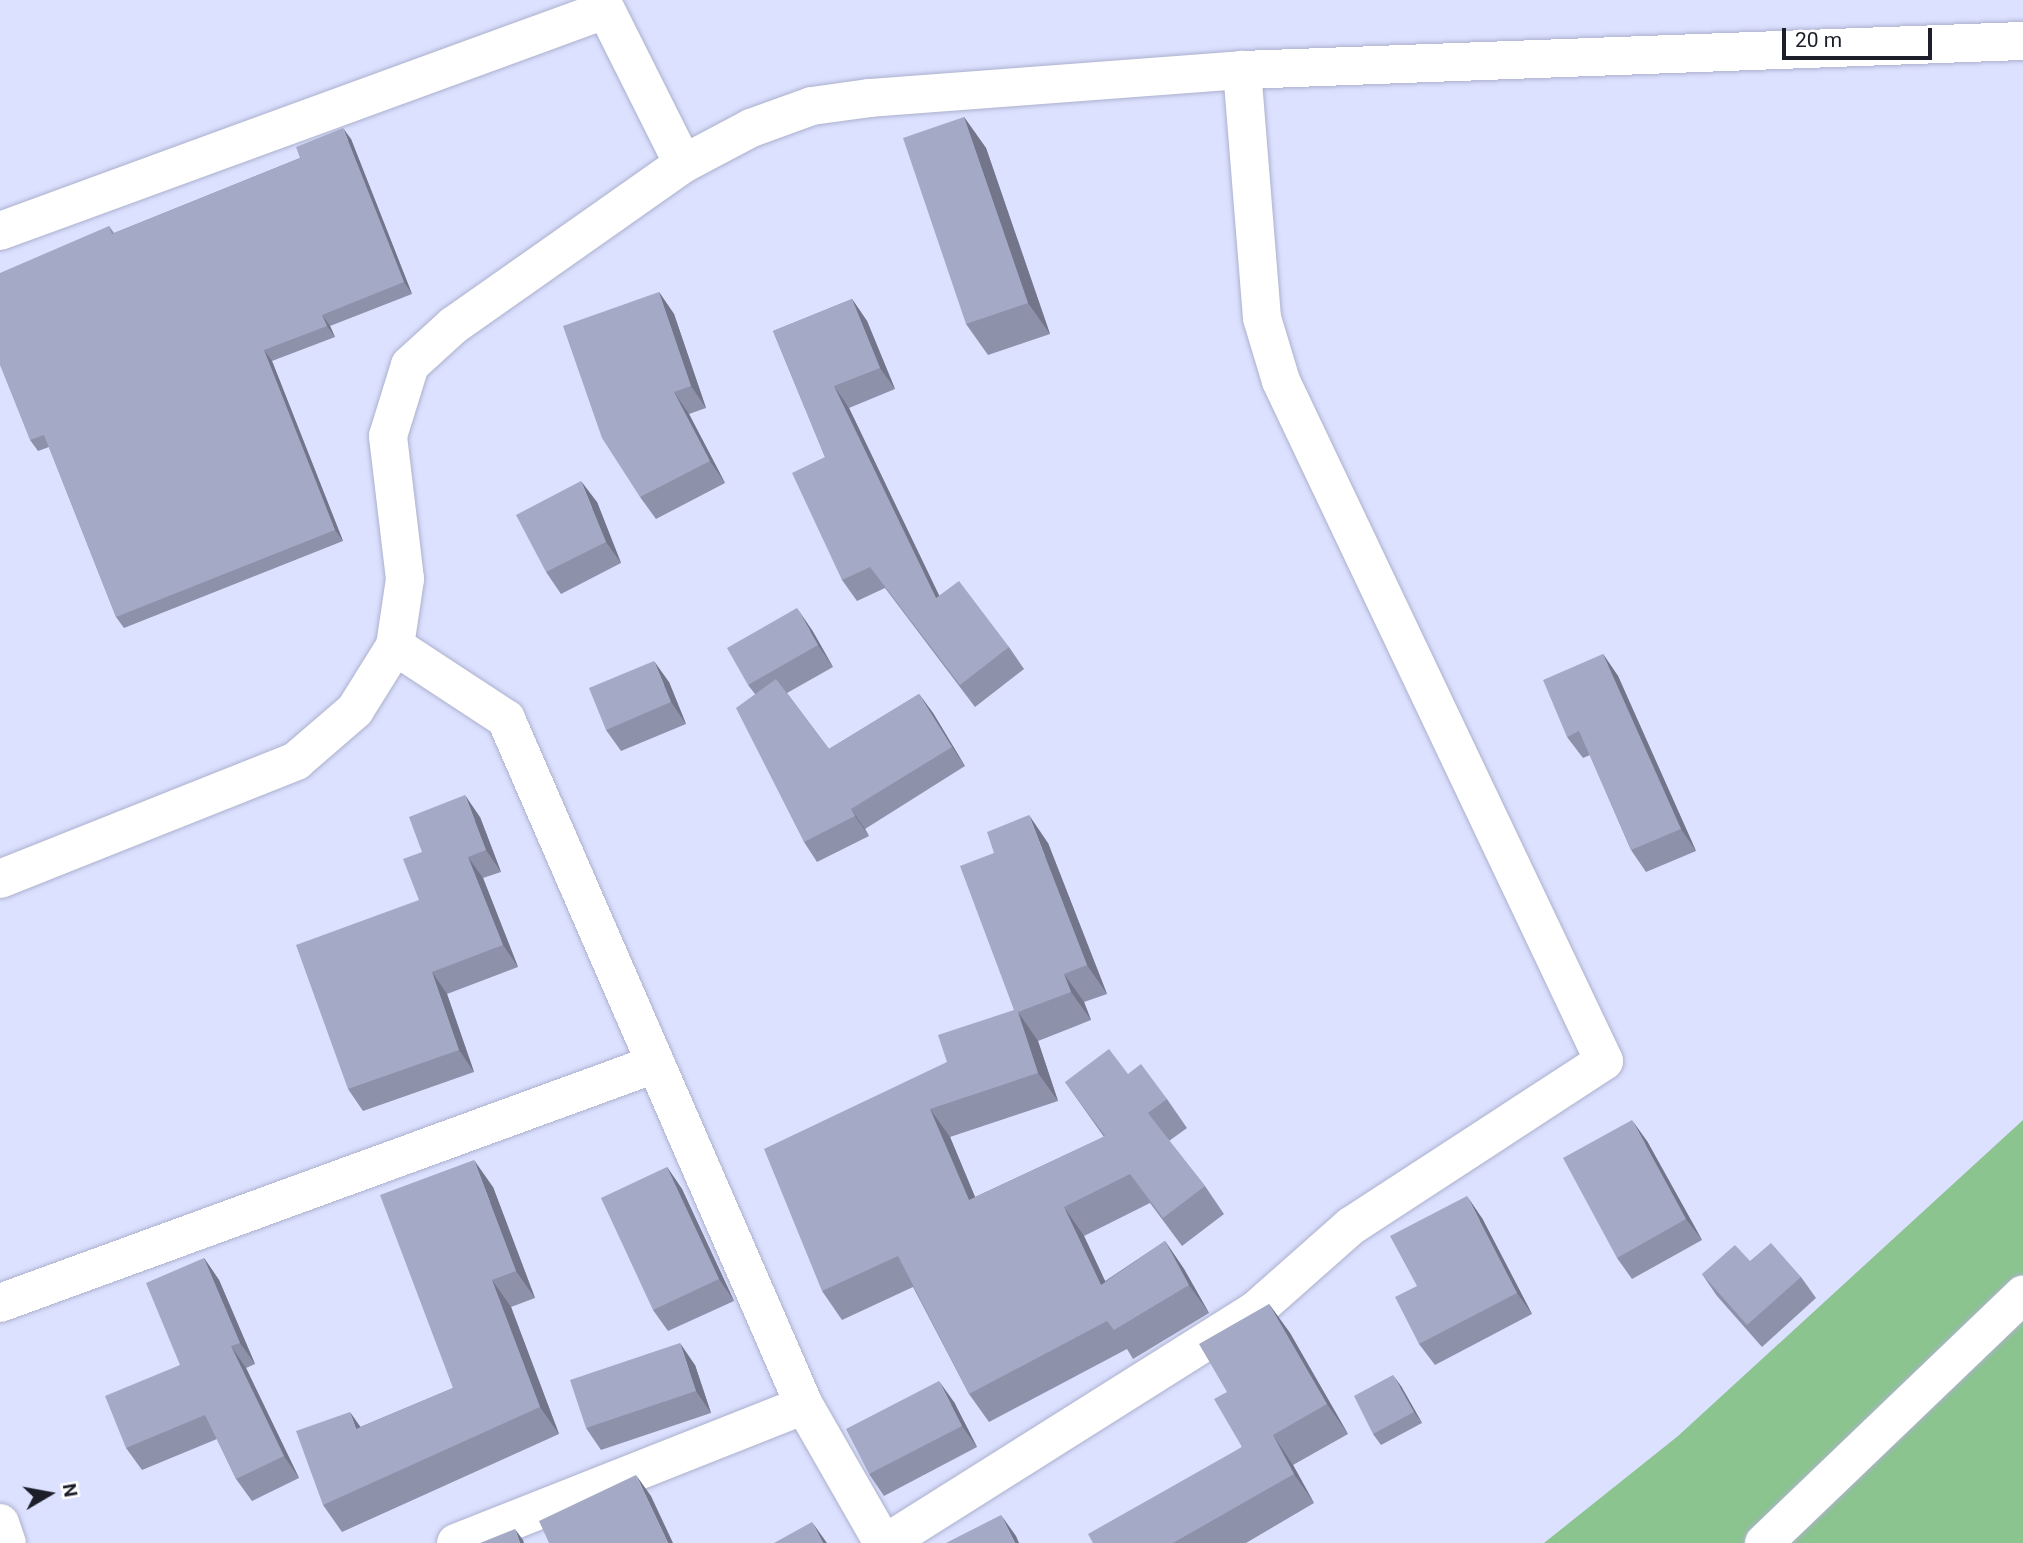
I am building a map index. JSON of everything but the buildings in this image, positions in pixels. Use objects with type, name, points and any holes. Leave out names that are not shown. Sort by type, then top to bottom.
[{"type":"street","points":[[0,231],[603,5],[683,164]]},
{"type":"street","points":[[0,879],[296,761],[355,710],[395,646],[405,579],[388,436],[410,365],[454,325],[683,164],[751,128],[812,106],[1242,70],[2023,41]]},
{"type":"street","points":[[395,646],[506,719],[652,1065],[804,1405],[885,1543],[1255,1311],[1351,1226],[1604,1061],[1281,381],[1262,318],[1242,70]]},
{"type":"street","points":[[0,1303],[652,1065]]},
{"type":"street","points":[[1764,1543],[2023,1295]]},
{"type":"street","points":[[456,1543],[804,1405]]},
{"type":"street","points":[[0,1523],[7,1543]]},
{"type":"green space","points":[[2023,1120],[2023,1543],[1544,1543],[1678,1436]]}]
